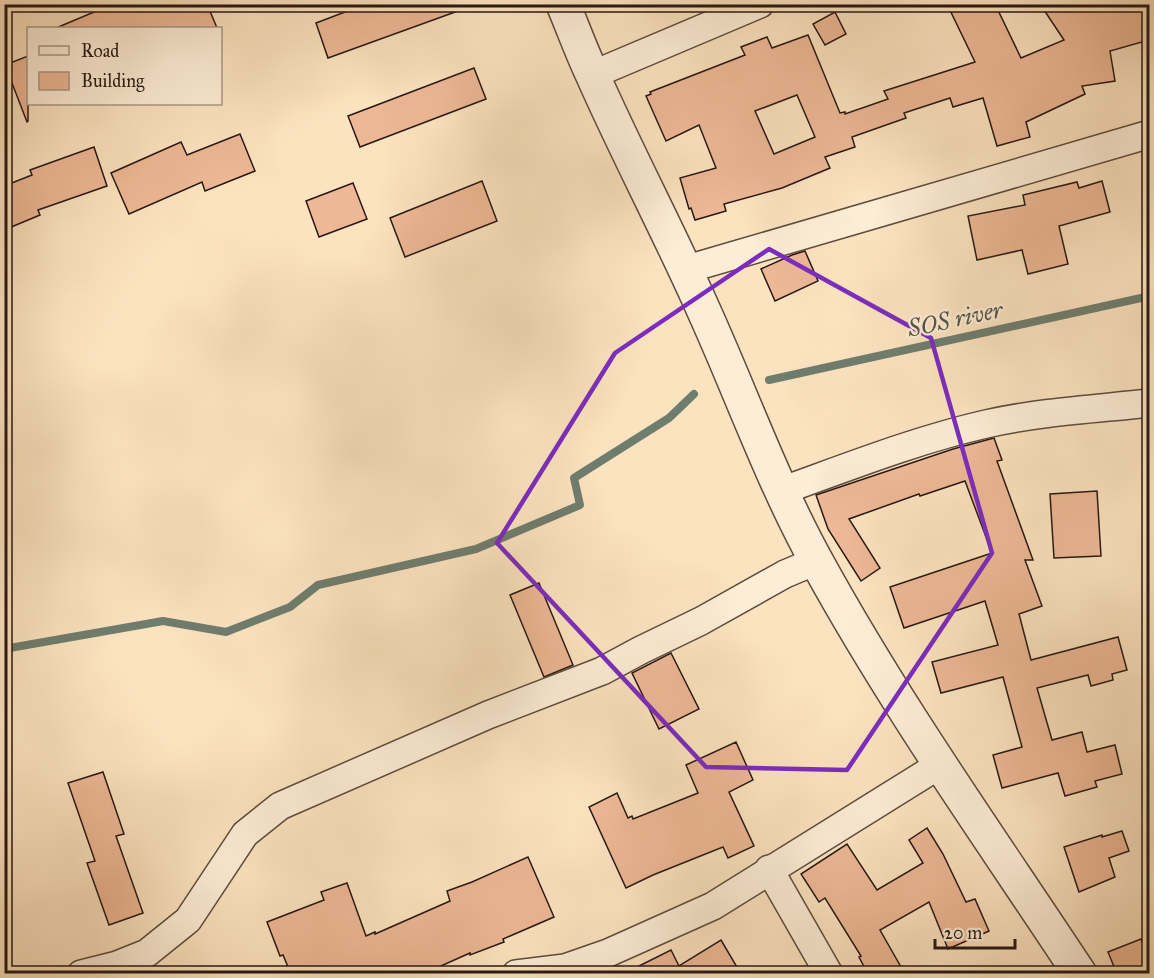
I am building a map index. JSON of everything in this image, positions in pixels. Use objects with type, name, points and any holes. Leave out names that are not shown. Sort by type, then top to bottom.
[{"type":"street","points":[[563,4],[592,75],[726,358],[781,491],[816,561],[885,678],[1080,974]]},
{"type":"street","points":[[592,75],[760,4]]},
{"type":"street","points":[[684,270],[1149,134]]},
{"type":"street","points":[[781,491],[919,442],[986,424],[1039,414],[1149,403]]},
{"type":"street","points":[[81,974],[117,965],[147,953],[188,920],[245,834],[280,806],[488,715],[602,671],[701,621],[785,574],[816,561]]},
{"type":"street","points":[[516,974],[566,971],[713,906],[941,764]]},
{"type":"street","points":[[770,869],[829,974]]},
{"type":"highlighted area","points":[[769,249],[931,338],[992,553],[847,770],[706,767],[497,543],[615,353]]},
{"type":"building","points":[[113,4],[207,4],[217,27],[58,27]]},
{"type":"building","points":[[366,4],[468,4],[469,7],[328,58],[316,23]]},
{"type":"building","points":[[947,4],[995,4],[1021,58],[1064,40],[1040,4],[1149,4],[1149,40],[1110,51],[1115,81],[1082,86],[1085,94],[1026,122],[1030,137],[997,146],[983,98],[953,107],[950,98],[904,113],[906,118],[852,137],[855,147],[825,157],[830,168],[782,188],[724,204],[726,211],[695,220],[691,208],[689,209],[680,178],[716,168],[699,125],[666,141],[646,96],[651,94],[650,92],[745,55],[741,47],[767,37],[772,48],[808,35],[840,113],[845,112],[845,114],[888,99],[884,91],[975,62]],"holes":[[[797,95],[815,137],[774,154],[755,111]]]},
{"type":"building","points":[[835,12],[846,34],[825,45],[813,24]]},
{"type":"building","points":[[27,56],[27,122],[5,65]]},
{"type":"building","points":[[474,68],[486,99],[360,147],[348,116]]},
{"type":"building","points":[[240,134],[255,171],[205,191],[202,182],[129,214],[111,173],[181,142],[187,155]]},
{"type":"building","points":[[94,147],[107,186],[38,210],[40,215],[4,230],[4,186],[32,175],[30,170]]},
{"type":"building","points":[[482,181],[497,221],[405,257],[390,218]]},
{"type":"building","points":[[1102,181],[1110,212],[1059,226],[1068,264],[1028,274],[1022,250],[977,260],[968,216],[1025,205],[1023,195],[1077,182],[1079,188]]},
{"type":"building","points":[[353,183],[367,219],[319,237],[306,201]]},
{"type":"building","points":[[805,251],[818,281],[775,301],[761,269]]},
{"type":"building","points":[[994,438],[1002,460],[997,461],[1033,560],[1025,560],[1042,606],[1019,614],[1031,660],[1118,637],[1127,670],[1112,674],[1113,680],[1091,686],[1088,675],[1037,688],[1052,740],[1082,732],[1087,752],[1115,745],[1122,774],[1095,781],[1097,787],[1065,796],[1058,773],[1002,788],[993,755],[1022,747],[1003,677],[941,693],[932,662],[998,645],[985,601],[904,628],[890,587],[992,553],[965,481],[920,496],[919,494],[849,519],[880,568],[861,581],[828,529],[816,495],[953,449]]},
{"type":"building","points":[[1097,491],[1101,556],[1054,558],[1050,494]]},
{"type":"building","points":[[539,583],[573,665],[544,677],[510,595]]},
{"type":"building","points":[[671,653],[699,709],[659,729],[632,673]]},
{"type":"building","points":[[736,742],[753,780],[729,792],[754,846],[728,858],[723,847],[626,888],[589,807],[617,793],[628,818],[632,816],[633,819],[698,793],[686,765]]},
{"type":"building","points":[[103,772],[124,834],[116,836],[143,913],[109,925],[87,863],[95,861],[68,783]]},
{"type":"building","points":[[927,828],[943,854],[966,902],[975,899],[989,931],[948,949],[929,902],[880,930],[905,974],[868,974],[859,957],[861,956],[825,898],[819,902],[801,874],[847,844],[877,890],[923,863],[909,840]]},
{"type":"building","points":[[1122,831],[1129,851],[1109,858],[1115,877],[1079,892],[1064,847]]},
{"type":"building","points":[[528,857],[554,917],[503,939],[504,942],[470,955],[470,953],[423,974],[291,974],[283,955],[280,956],[267,922],[324,900],[321,892],[347,883],[366,936],[375,932],[375,934],[450,901],[447,891]]},
{"type":"building","points":[[1141,939],[1149,959],[1149,974],[1117,974],[1108,952]]},
{"type":"building","points":[[721,940],[741,974],[623,974],[671,950],[679,966]]},
{"type":"waterway","name":"SOS river","points":[[769,380],[1150,296]]},
{"type":"waterway","points":[[4,649],[163,621],[226,632],[290,607],[318,585],[476,549],[580,505],[574,478],[669,418],[694,394]]}]
